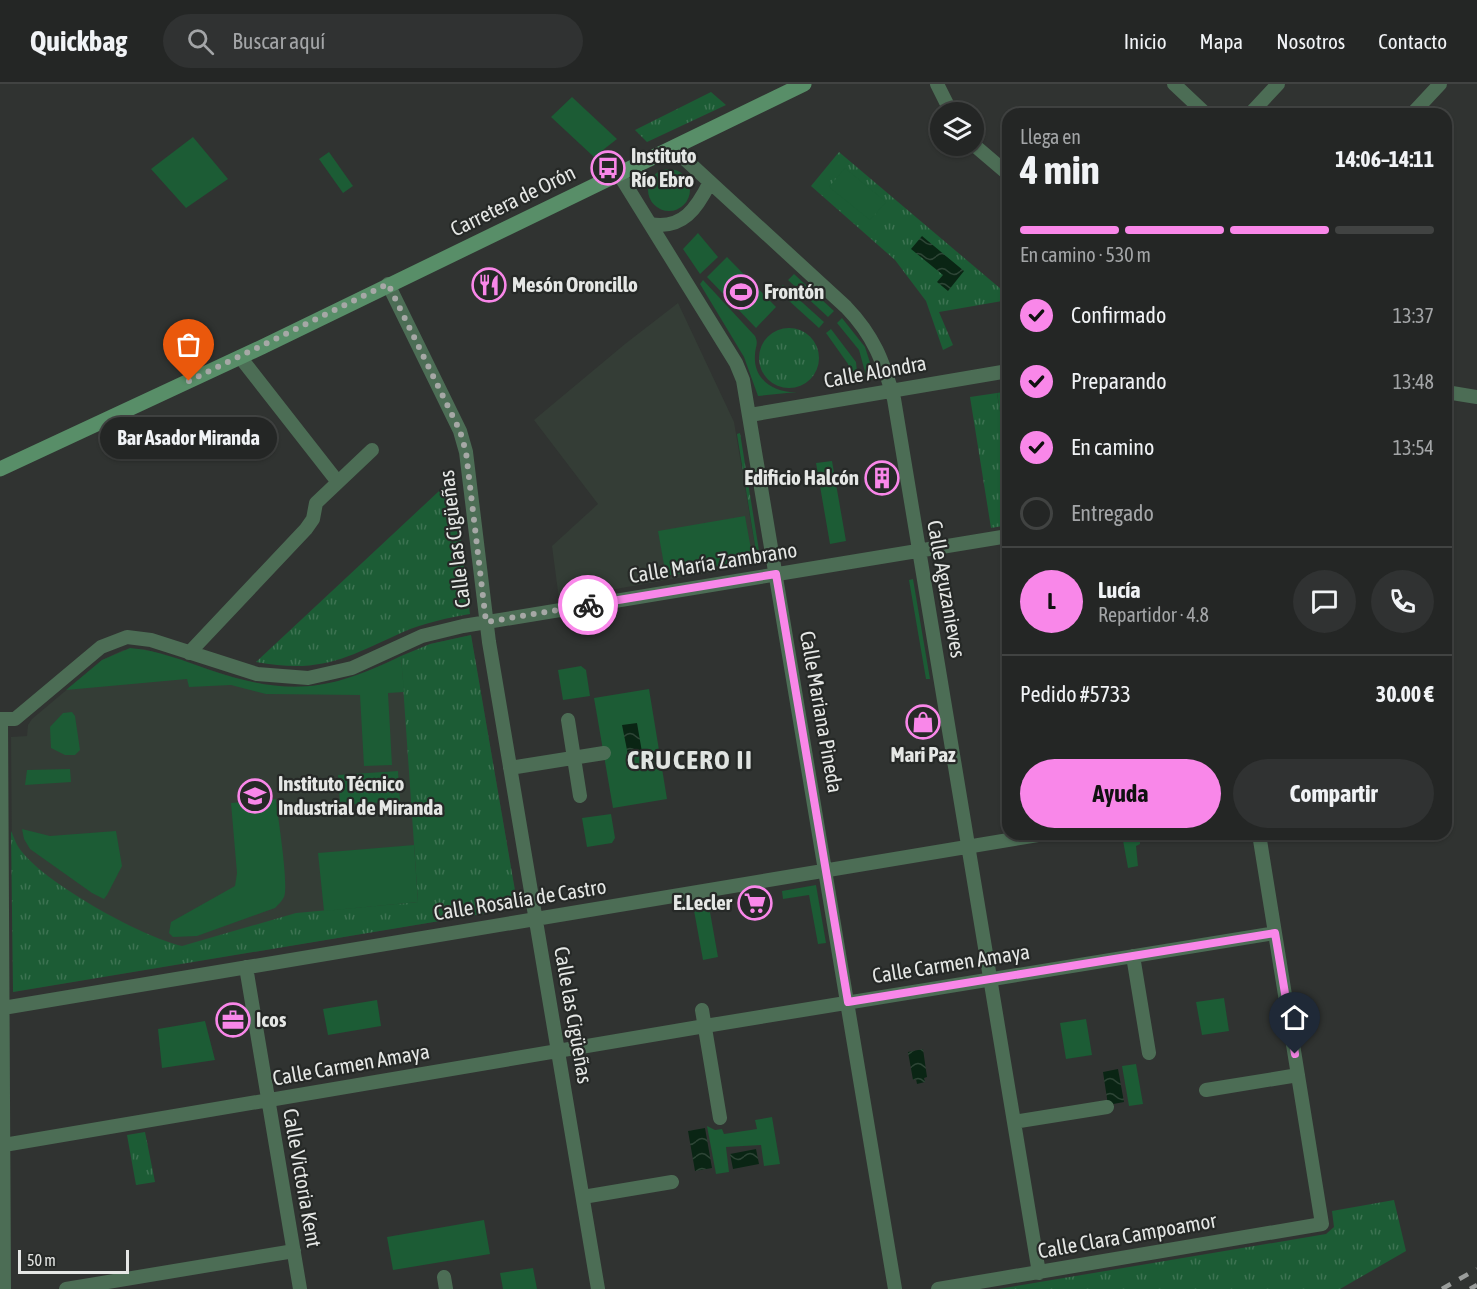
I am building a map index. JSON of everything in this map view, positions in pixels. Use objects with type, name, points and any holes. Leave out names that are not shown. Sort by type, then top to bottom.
[{"type":"street","name":"Carretera de Orón","points":[[0,469],[240,357],[804,84]]},
{"type":"street","points":[[937,84],[946,102]]},
{"type":"street","points":[[1174,84],[1200,108]]},
{"type":"street","points":[[1255,108],[1277,84]]},
{"type":"street","points":[[1418,108],[1440,84]]},
{"type":"street","name":"Calle Aguzanieves","points":[[673,148],[859,321],[876,345],[891,390],[1039,1273]]},
{"type":"street","points":[[984,154],[1002,169]]},
{"type":"street","name":"Calle Mariana Pineda","points":[[619,174],[736,363],[750,415],[895,1289]]},
{"type":"street","points":[[650,224],[670,225],[690,215],[710,182]]},
{"type":"street","name":"Calle las Cigüeñas","points":[[388,284],[460,431],[466,452],[486,622],[598,1289]]},
{"type":"street","points":[[240,357],[337,481]]},
{"type":"street","name":"Calle Alondra","points":[[750,415],[1002,371]]},
{"type":"street","points":[[1452,393],[1477,397]]},
{"type":"street","points":[[189,653],[306,529],[313,519],[316,503],[372,450]]},
{"type":"street","name":"Calle María Zambrano","points":[[0,719],[12,720],[22,715],[101,647],[127,637],[142,638],[257,674],[308,678],[352,668],[422,636],[486,622],[1002,537]]},
{"type":"street","points":[[0,719],[4,1289]]},
{"type":"street","points":[[568,720],[580,796]]},
{"type":"street","points":[[510,768],[604,753]]},
{"type":"street","name":"Calle Rosalía de Castro","points":[[3,1008],[1009,840]]},
{"type":"street","points":[[1206,1090],[1299,1075],[1260,840]]},
{"type":"street","name":"Calle Carmen Amaya","points":[[4,1145],[848,1002],[1275,933]]},
{"type":"street","points":[[1133,956],[1149,1053]]},
{"type":"street","name":"Calle Victoria Kent","points":[[246,967],[300,1289]]},
{"type":"street","points":[[702,1010],[720,1118]]},
{"type":"street","name":"Calle Clara Campoamor","points":[[938,1289],[1322,1224],[1299,1075]]},
{"type":"street","points":[[1014,1122],[1107,1107]]},
{"type":"street","points":[[582,1197],[672,1182]]},
{"type":"street","points":[[66,1289],[294,1251]]},
{"type":"shaded area","points":[[678,303],[734,422],[758,564],[559,599],[552,546],[598,504],[534,420]]},
{"type":"shaded area","name":"Instituto Técnico Industrial de Miranda","points":[[471,635],[518,908],[13,992],[11,737],[27,736],[28,725],[32,719],[102,660],[123,650],[144,649],[242,680],[272,686],[309,687],[350,679],[430,644]]},
{"type":"green space","points":[[711,92],[726,105],[647,142],[635,130]]},
{"type":"green space","points":[[572,97],[617,139],[594,157],[551,117]]},
{"type":"green space","points":[[193,137],[228,179],[186,208],[151,169]]},
{"type":"green space","points":[[329,152],[353,186],[343,193],[319,159]]},
{"type":"green space","points":[[839,152],[1002,290],[1002,301],[939,312],[953,345],[943,350],[926,301],[895,260],[811,186]]},
{"type":"green space","points":[[845,168],[886,202],[870,220],[829,187]]},
{"type":"green space","points":[[669,169],[677,170],[684,175],[689,182],[689,198],[684,205],[677,210],[669,211],[661,210],[654,205],[649,198],[648,190],[649,182],[654,175],[661,170]]},
{"type":"green space","points":[[698,233],[718,257],[700,274],[683,249]]},
{"type":"green space","name":"Frontón","points":[[727,257],[776,307],[756,328],[707,277]]},
{"type":"green space","points":[[794,274],[834,311],[828,317],[788,280]]},
{"type":"green space","points":[[703,280],[755,336],[757,343],[755,364],[762,378],[781,390],[797,392],[758,396],[744,357],[700,284]]},
{"type":"green space","points":[[783,285],[824,322],[819,328],[777,290]]},
{"type":"green space","points":[[842,318],[865,347],[874,375],[871,380],[867,379],[859,350],[837,323]]},
{"type":"green space","points":[[783,328],[795,328],[806,333],[814,341],[819,358],[817,370],[806,383],[795,388],[783,388],[772,383],[764,375],[759,364],[759,352],[764,341],[772,333]]},
{"type":"green space","points":[[831,329],[856,362],[858,382],[852,381],[848,364],[826,333]]},
{"type":"green space","points":[[1002,392],[1002,424],[997,393]]},
{"type":"green space","points":[[997,393],[1002,424],[1002,526],[991,528],[970,397]]},
{"type":"green space","points":[[740,433],[761,563],[758,564],[737,434]]},
{"type":"green space","points":[[832,461],[846,541],[830,544],[816,463]]},
{"type":"green space","points":[[453,478],[470,614],[419,626],[349,656],[316,665],[298,666],[256,662]]},
{"type":"green space","points":[[745,516],[753,560],[666,576],[658,531]]},
{"type":"green space","points":[[913,579],[930,679],[926,679],[909,580]]},
{"type":"green space","points":[[471,635],[518,908],[13,992],[11,831],[18,846],[31,862],[70,892],[143,932],[182,946],[296,913],[418,902],[401,656],[430,644]]},
{"type":"green space","points":[[130,648],[161,653],[210,670],[262,684],[285,686],[329,683],[375,668],[401,656],[404,692],[388,693],[392,765],[364,766],[360,695],[266,694],[231,685],[189,687],[187,679],[66,690],[102,660]]},
{"type":"green space","points":[[581,666],[586,670],[590,696],[563,700],[558,670]]},
{"type":"green space","points":[[649,689],[667,799],[613,808],[594,698]]},
{"type":"green space","points":[[72,712],[75,716],[80,750],[75,755],[65,755],[51,748],[50,727],[63,713]]},
{"type":"green space","points":[[70,769],[71,782],[25,785],[27,770]]},
{"type":"green space","points":[[398,771],[400,801],[340,805],[338,775]]},
{"type":"green space","points":[[276,799],[285,879],[282,900],[275,908],[197,936],[173,937],[169,933],[171,922],[235,886],[237,873],[231,803]]},
{"type":"green space","points":[[611,814],[615,838],[612,843],[587,847],[582,818]]},
{"type":"green space","points":[[22,829],[50,836],[116,831],[122,866],[104,899],[30,849],[24,839]]},
{"type":"green space","points":[[1123,840],[1140,840],[1140,844],[1136,846],[1138,866],[1128,868]]},
{"type":"green space","points":[[414,845],[418,902],[324,911],[318,853]]},
{"type":"green space","points":[[816,885],[826,943],[818,944],[809,895],[783,899],[782,891]]},
{"type":"green space","points":[[730,899],[732,908],[710,912],[718,957],[703,960],[693,905]]},
{"type":"green space","points":[[1224,998],[1229,1031],[1202,1035],[1196,1002]]},
{"type":"green space","points":[[377,1000],[381,1026],[328,1035],[323,1009]]},
{"type":"green space","points":[[1086,1019],[1092,1055],[1066,1059],[1060,1023]]},
{"type":"green space","points":[[205,1021],[215,1060],[162,1068],[158,1029]]},
{"type":"green space","points":[[1136,1064],[1143,1104],[1129,1106],[1122,1066]]},
{"type":"green space","points":[[772,1117],[780,1164],[764,1166],[761,1145],[726,1147],[729,1172],[716,1174],[707,1126],[715,1130],[722,1129],[724,1134],[757,1129],[755,1120]]},
{"type":"green space","points":[[145,1132],[155,1182],[136,1185],[127,1135]]},
{"type":"green space","points":[[1394,1200],[1406,1251],[1340,1289],[998,1289],[1326,1234],[1334,1227],[1332,1211]]},
{"type":"green space","points":[[484,1220],[490,1254],[393,1270],[387,1237]]},
{"type":"green space","points":[[533,1268],[537,1289],[503,1289],[500,1273]]},
{"type":"water","points":[[922,236],[964,271],[948,291],[937,282],[943,275],[911,249]]},
{"type":"water","points":[[637,723],[642,752],[628,755],[622,725]]},
{"type":"water","points":[[923,1049],[927,1077],[924,1078],[925,1082],[917,1084],[916,1079],[913,1080],[908,1052]]},
{"type":"water","points":[[1118,1069],[1124,1102],[1108,1105],[1103,1072]]},
{"type":"water","points":[[705,1128],[712,1168],[695,1171],[688,1131]]},
{"type":"water","points":[[756,1149],[759,1164],[733,1169],[730,1154]]},
{"type":"railway","points":[[1442,1289],[1477,1269]]},
{"type":"railway","points":[[1470,1289],[1477,1285]]},
{"type":"way so far","points":[[189,381],[388,284],[460,431],[466,452],[486,622],[588,605]]},
{"type":"place","name":"Instituto Río Ebro","points":[[608,168]]},
{"type":"place","name":"Mesón Oroncillo","points":[[489,285]]},
{"type":"place","name":"Frontón","points":[[741,292]]},
{"type":"place","name":"Bar Asador Miranda","points":[[189,381]]},
{"type":"place","name":"Edificio Halcón","points":[[882,478]]},
{"type":"place","name":"Mari Paz","points":[[923,722]]},
{"type":"place","name":"Instituto Técnico Industrial de Miranda","points":[[255,796]]},
{"type":"place","name":"E.Lecler","points":[[755,903]]},
{"type":"place","name":"Icos","points":[[233,1020]]},
{"type":"district","name":"CRUCERO II","points":[[690,760]]},
{"type":"route","points":[[588,605],[776,574],[848,1002],[1275,933],[1295,1054]]}]
